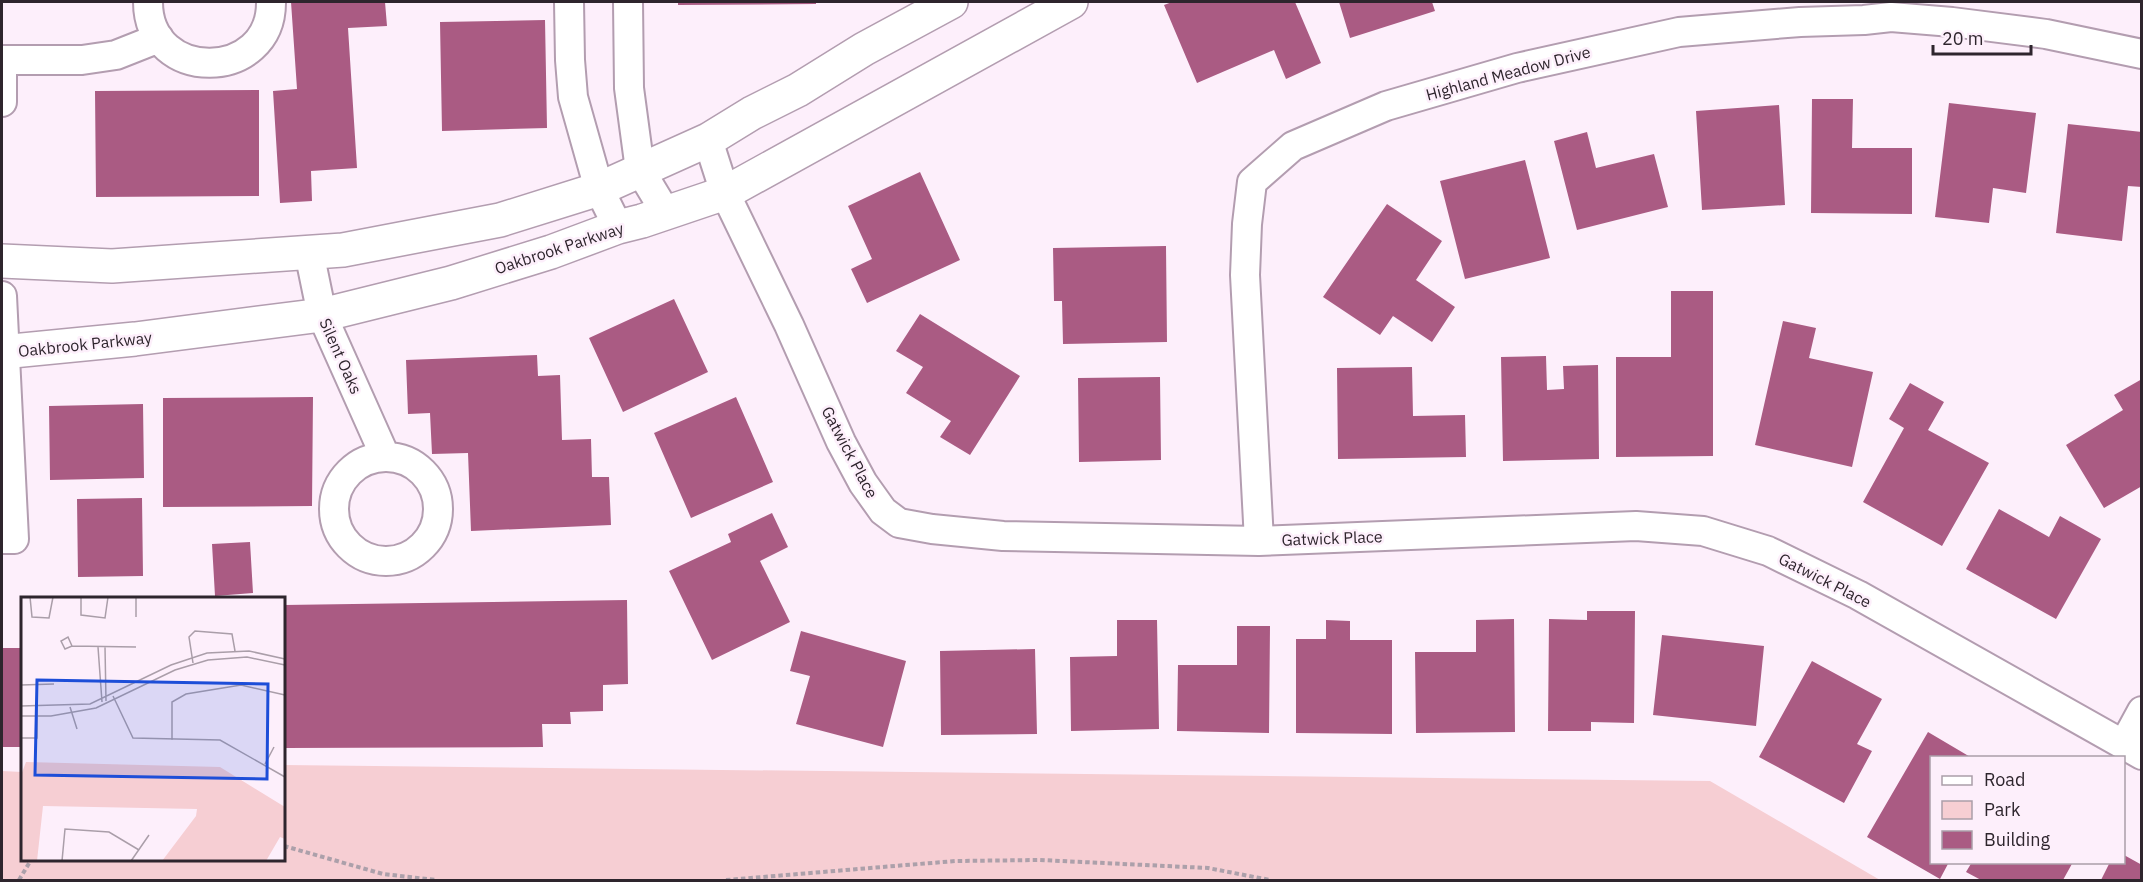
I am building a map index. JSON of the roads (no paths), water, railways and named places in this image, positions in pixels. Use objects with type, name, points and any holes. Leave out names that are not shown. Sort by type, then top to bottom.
[{"type":"street","points":[[148,2],[151,22],[159,38],[172,51],[187,60],[205,64],[221,63],[237,58],[251,48],[262,35],[269,21],[271,2]]},
{"type":"street","points":[[569,2],[573,97],[599,189],[618,227]]},
{"type":"street","points":[[628,2],[629,88],[640,170],[666,213]]},
{"type":"street","points":[[2,261],[112,266],[343,250],[500,220],[599,189],[708,140],[752,112],[798,90],[864,49],[951,2]]},
{"type":"street","name":"Oakbrook Parkway","points":[[3,352],[135,339],[322,315],[450,283],[551,252],[618,227],[724,193],[1071,2]]},
{"type":"street","name":"Highland Meadow Drive","points":[[1259,540],[1245,275],[1247,224],[1252,182],[1293,146],[1386,106],[1517,68],[1679,32],[1891,17],[2046,34],[2142,54]]},
{"type":"street","points":[[2,102],[2,60],[82,60],[116,55],[159,38]]},
{"type":"street","name":"Gatwick Place","points":[[708,140],[724,193],[789,325],[847,452],[883,511],[899,523],[932,529],[1003,536],[1259,540],[1636,526],[1703,531],[1768,551],[1858,595],[2133,749]]},
{"type":"street","name":"Silent Oaks","points":[[309,252],[322,315],[386,456]]},
{"type":"street","points":[[2,296],[14,539],[2,539]]},
{"type":"street","points":[[2133,749],[2142,711]]}]
